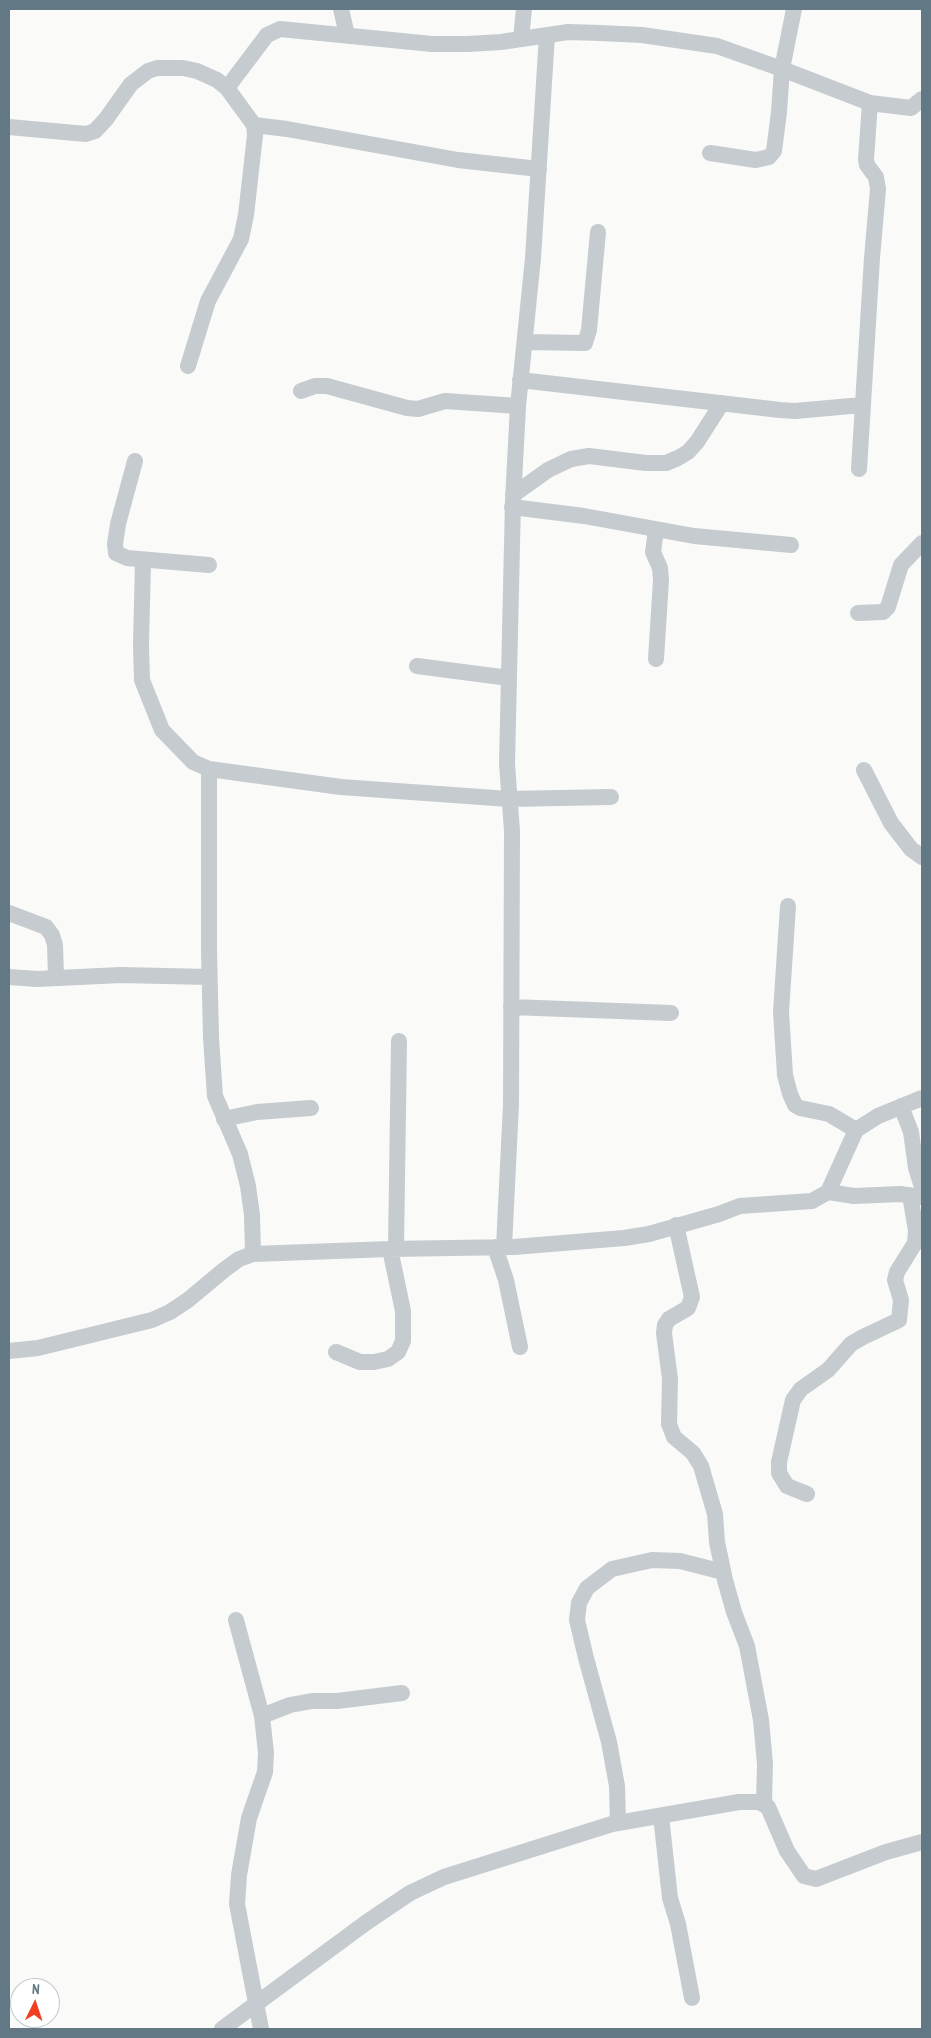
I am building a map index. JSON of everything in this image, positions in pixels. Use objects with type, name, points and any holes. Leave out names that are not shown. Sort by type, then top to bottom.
[{"type":"street","points":[[341,9],[347,35]]},
{"type":"street","points":[[521,39],[524,9]]},
{"type":"street","points":[[710,152],[756,160],[769,157],[774,151],[782,69],[794,9]]},
{"type":"street","points":[[227,88],[267,35],[280,29],[432,44],[468,44],[568,32],[697,42],[717,46],[870,103],[911,108],[922,99]]},
{"type":"street","points":[[520,1347],[499,1247],[510,1114],[512,831],[507,764],[513,501],[518,406],[533,258],[547,35]]},
{"type":"street","points":[[9,128],[73,134],[86,134],[95,131],[131,84],[148,71],[156,68],[183,68],[197,71],[217,80],[227,88],[254,125],[256,135],[246,215],[241,239],[208,301],[188,366]]},
{"type":"street","points":[[859,469],[878,189],[876,177],[867,165],[866,159],[870,103]]},
{"type":"street","points":[[254,125],[458,160],[539,169]]},
{"type":"street","points":[[524,342],[585,343],[589,330],[598,232]]},
{"type":"street","points":[[520,380],[644,396],[796,411],[862,405]]},
{"type":"street","points":[[301,391],[315,386],[327,386],[407,408],[418,409],[445,401],[518,406]]},
{"type":"street","points":[[513,501],[548,470],[571,459],[589,456],[659,463],[678,458],[688,452],[697,442],[722,403]]},
{"type":"street","points":[[134,461],[114,544],[116,553],[127,558],[209,565]]},
{"type":"street","points":[[513,501],[656,530],[694,536],[791,545]]},
{"type":"street","points":[[656,530],[653,552],[661,573],[656,659]]},
{"type":"street","points":[[858,613],[878,614],[888,607],[901,564],[922,543]]},
{"type":"street","points":[[143,560],[140,646],[142,680],[162,730],[194,762],[209,769],[342,787],[509,798],[611,797]]},
{"type":"street","points":[[417,666],[509,678]]},
{"type":"street","points":[[209,769],[209,977],[215,1096],[240,1154],[248,1186],[252,1215],[252,1254]]},
{"type":"street","points":[[864,770],[891,824],[911,849],[922,857]]},
{"type":"street","points":[[788,906],[781,1012],[785,1075],[790,1094],[796,1105],[800,1108],[829,1114],[856,1130]]},
{"type":"street","points":[[9,913],[46,927],[52,935],[55,945],[56,977]]},
{"type":"street","points":[[9,977],[37,979],[121,975],[209,977]]},
{"type":"street","points":[[511,1007],[671,1013]]},
{"type":"street","points":[[336,1352],[360,1362],[374,1362],[388,1359],[398,1352],[403,1341],[403,1311],[393,1249],[399,1041]]},
{"type":"street","points":[[9,1351],[38,1348],[152,1320],[170,1312],[239,1259],[252,1254],[499,1247],[624,1238],[719,1214],[740,1206],[812,1201],[828,1192],[856,1130],[878,1116],[922,1098]]},
{"type":"street","points":[[806,1494],[787,1486],[779,1473],[778,1462],[793,1400],[801,1388],[828,1370],[851,1344],[899,1320],[901,1300],[895,1280],[897,1272],[914,1243],[918,1193],[911,1132],[901,1106]]},
{"type":"street","points":[[224,1119],[256,1112],[310,1108]]},
{"type":"street","points":[[828,1192],[854,1196],[918,1193]]},
{"type":"street","points":[[676,1225],[692,1297],[688,1308],[669,1319],[665,1324],[664,1333],[670,1379],[668,1424],[674,1437],[693,1453],[701,1466],[715,1514],[717,1542],[723,1572],[734,1612],[747,1646],[761,1720],[765,1764],[764,1804]]},
{"type":"street","points":[[618,1823],[617,1786],[609,1742],[577,1620],[579,1604],[587,1588],[612,1570],[652,1560],[680,1561],[723,1572]]},
{"type":"street","points":[[236,1620],[262,1716],[266,1753],[265,1772],[249,1818],[239,1875],[237,1904],[255,2006],[261,2029]]},
{"type":"street","points":[[262,1716],[290,1705],[312,1701],[336,1701],[402,1693]]},
{"type":"street","points":[[222,2029],[367,1922],[410,1893],[444,1877],[618,1823],[739,1802],[759,1802],[768,1807],[786,1852],[804,1876],[816,1878],[886,1852],[922,1842]]},
{"type":"street","points":[[660,1816],[670,1898],[678,1924],[692,1998]]}]
